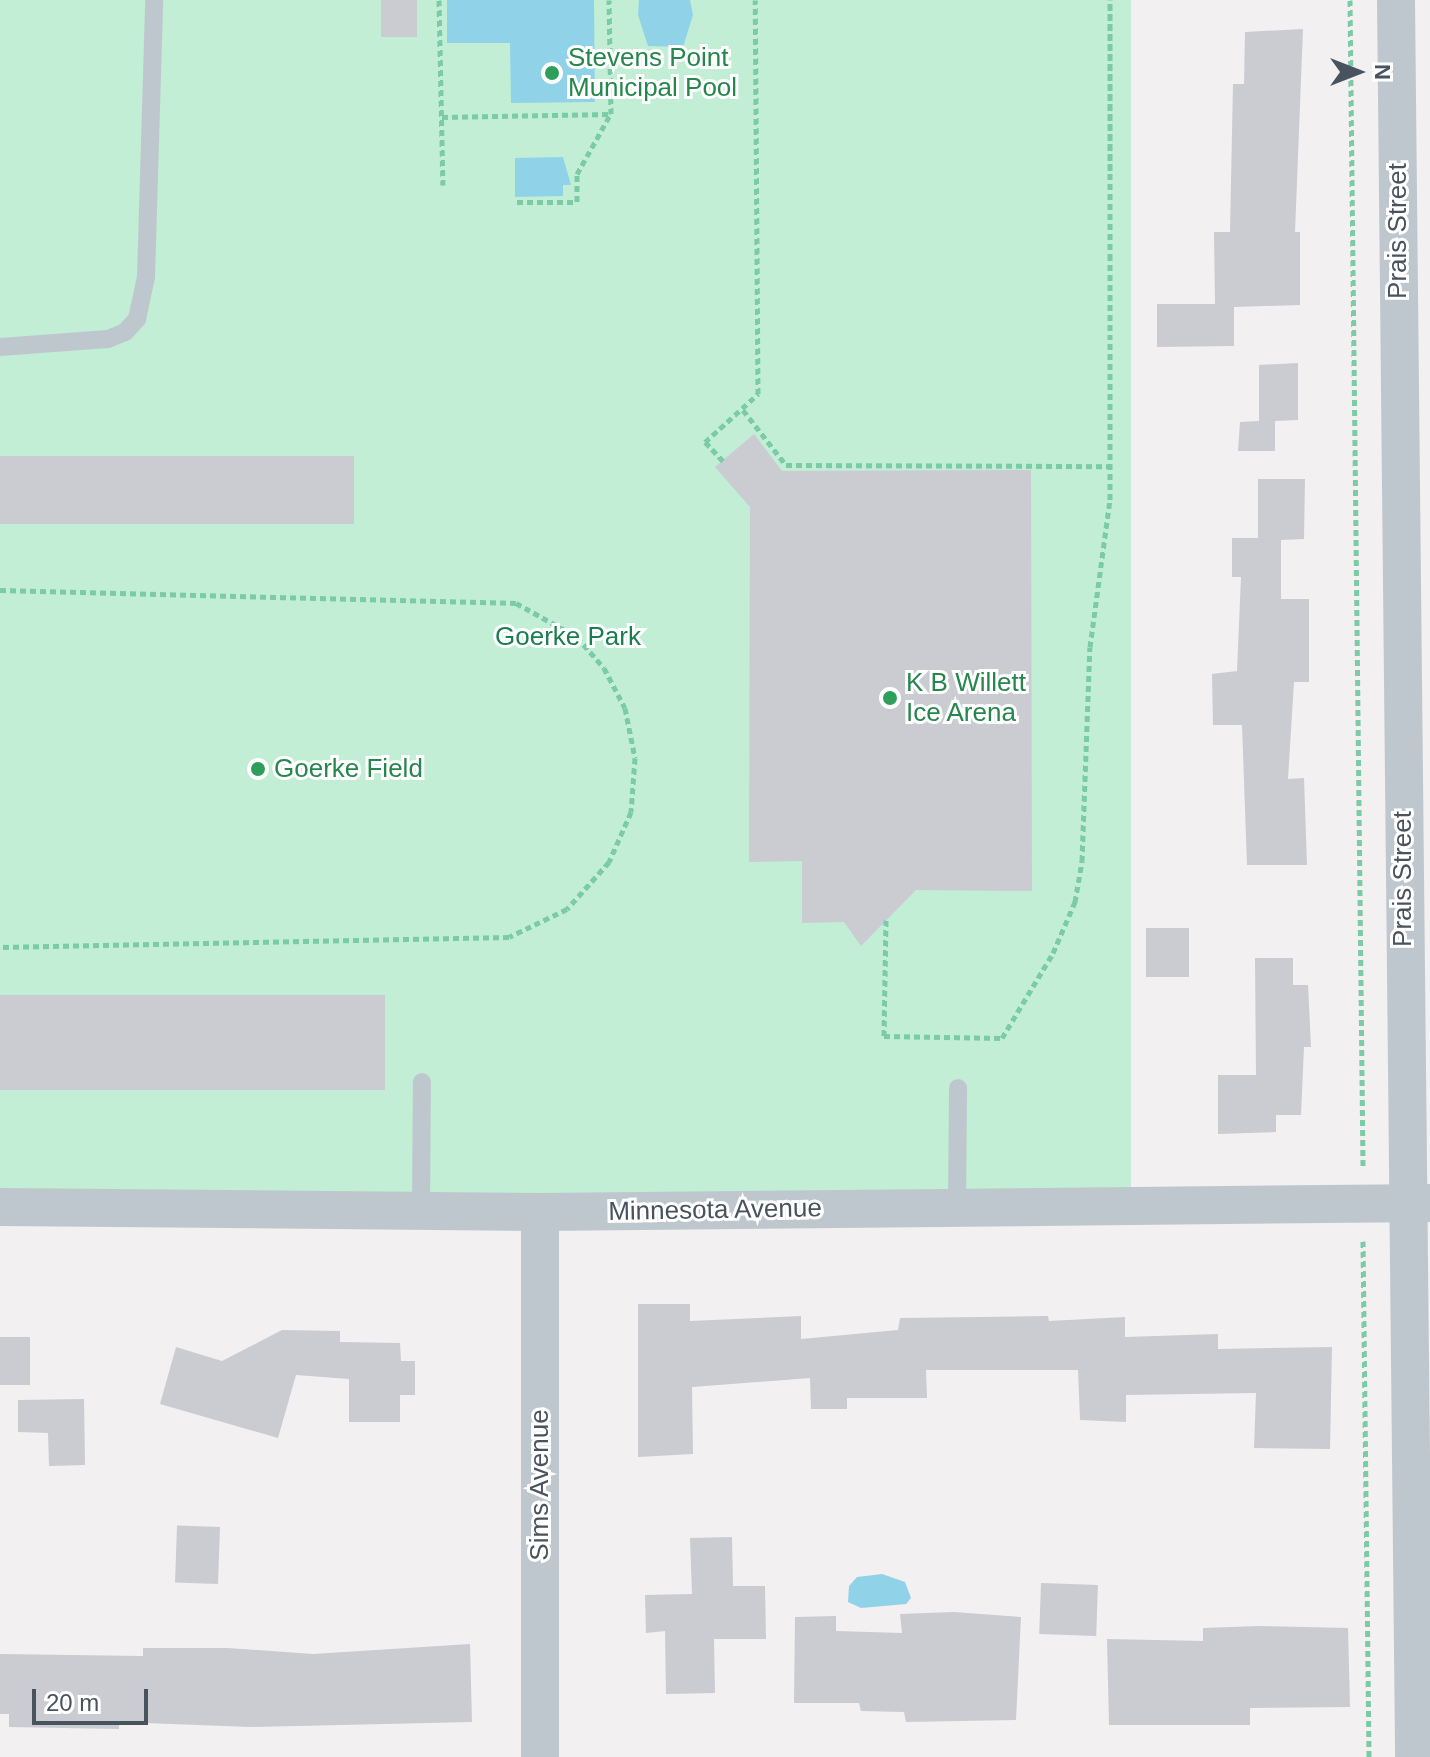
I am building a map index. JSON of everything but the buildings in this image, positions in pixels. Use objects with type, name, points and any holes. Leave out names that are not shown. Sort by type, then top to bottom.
[{"type":"street","name":"Prais Street","points":[[1396,0],[1414,128],[1418,1203],[1414,1757]]},
{"type":"street","name":"Minnesota Avenue","points":[[0,1207],[540,1212],[1418,1203]]},
{"type":"street","name":"Sims Avenue","points":[[540,1212],[540,1757]]},
{"type":"lane","points":[[0,347],[108,339],[125,332],[137,319],[146,277],[154,0]]},
{"type":"lane","points":[[421,1211],[422,1082]]},
{"type":"lane","points":[[957,1207],[958,1088]]},
{"type":"path","points":[[439,0],[443,185]]},
{"type":"path","points":[[517,202],[577,202],[577,174],[611,114],[609,0]]},
{"type":"path","points":[[723,461],[705,442],[758,394],[755,0]]},
{"type":"path","points":[[886,920],[884,1036],[1002,1038],[1068,925],[1080,883],[1087,677],[1111,466],[1110,0]]},
{"type":"path","points":[[1350,0],[1369,1757]]},
{"type":"path","points":[[442,117],[611,114]]},
{"type":"path","points":[[743,410],[786,465],[1111,466]]},
{"type":"path","points":[[0,590],[516,603],[577,637],[604,668],[632,731],[635,784],[622,838],[592,885],[567,909],[509,937],[0,947]]},
{"type":"green space","name":"Goerke Park","points":[[0,0],[1131,0],[1131,1207],[0,1207]]},
{"type":"water","name":"Stevens Point Municipal Pool","points":[[447,0],[594,0],[595,102],[511,103],[510,43],[447,43]]},
{"type":"water","points":[[639,0],[690,0],[693,15],[683,47],[648,46],[638,15]]},
{"type":"water","points":[[563,157],[571,185],[563,185],[563,196],[515,197],[515,158]]},
{"type":"water","points":[[882,1574],[905,1582],[911,1598],[906,1604],[861,1608],[848,1602],[849,1586],[857,1577]]},
{"type":"place","name":"Stevens Point Municipal Pool","points":[[552,73]]},
{"type":"place","name":"K B Willett Ice Arena","points":[[890,698]]},
{"type":"place","name":"Goerke Field","points":[[258,769]]}]
